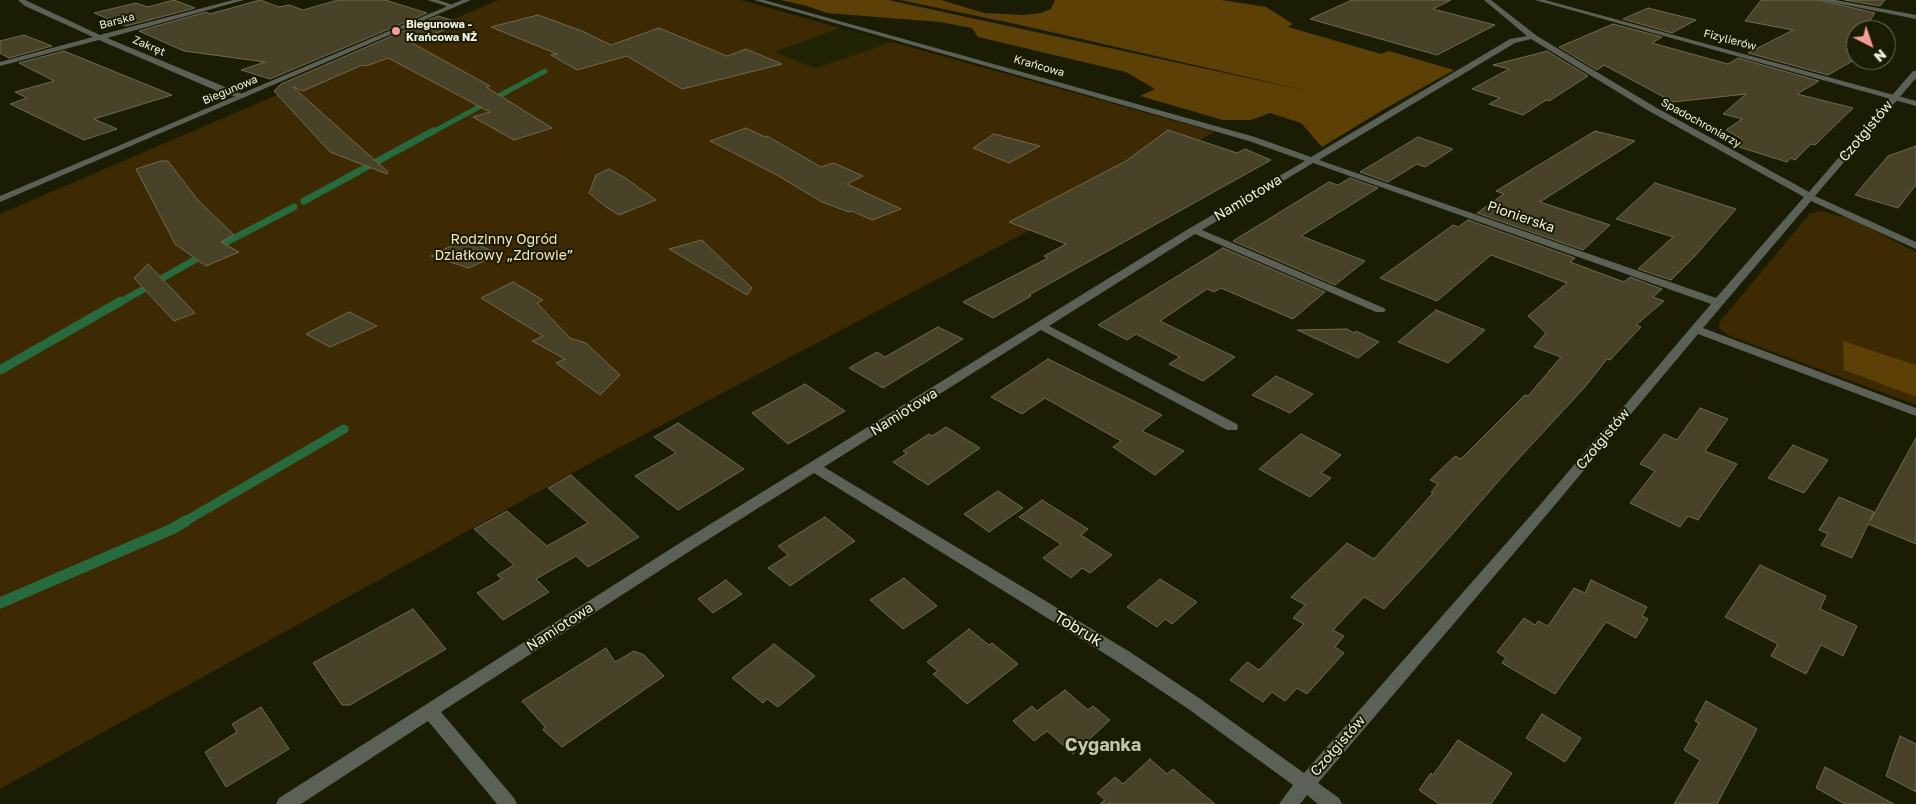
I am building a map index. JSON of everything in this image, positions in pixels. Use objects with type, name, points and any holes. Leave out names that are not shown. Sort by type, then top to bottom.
[{"type":"street","name":"Zakręt","points":[[21,0],[27,5],[100,38],[227,92],[243,96]]},
{"type":"street","name":"Barska","points":[[0,64],[241,0]]},
{"type":"street","points":[[430,0],[454,6]]},
{"type":"street","name":"Biegunowa","points":[[0,199],[468,0]]},
{"type":"street","name":"Krańcowa","points":[[757,0],[1186,119],[1313,159]]},
{"type":"street","name":"Spadochroniarzy","points":[[1487,0],[1532,37],[1652,109],[1811,197],[1916,246]]},
{"type":"street","name":"Fizylierów","points":[[1538,0],[1916,104]]},
{"type":"street","points":[[1824,0],[1916,17]]},
{"type":"street","name":"Namiotowa","points":[[285,804],[688,544],[1194,230],[1513,41],[1532,37]]},
{"type":"street","name":"Czołgistów","points":[[1288,804],[1916,73]]},
{"type":"street","name":"Pionierska","points":[[1313,159],[1719,303]]},
{"type":"street","points":[[1194,230],[1380,310]]},
{"type":"street","points":[[1041,326],[1232,427]]},
{"type":"street","points":[[1696,329],[1916,412]]},
{"type":"street","name":"Tobruk","points":[[814,467],[1124,657],[1194,703],[1333,804]]},
{"type":"street","points":[[430,711],[508,804]]},
{"type":"shaded area","points":[[780,0],[888,0],[1308,91],[1016,24],[900,0],[941,0],[984,13],[1025,15],[1041,13],[1051,9],[1055,0],[1222,0],[1266,7],[1293,24],[1288,27],[1381,54],[1389,51],[1454,70],[1322,147],[1301,123],[1270,113],[1251,120],[1223,120],[1140,96],[1155,89],[1126,72],[978,37],[972,28],[940,22],[827,13]]},
{"type":"shaded area","points":[[841,28],[892,42],[815,68],[773,52]]},
{"type":"shaded area","points":[[1843,341],[1916,365],[1916,397],[1844,370]]},
{"type":"green space","name":"Rodzinny Ogród Działkowy „Zdrowie”","points":[[498,0],[741,0],[840,28],[774,52],[815,68],[892,42],[1215,132],[598,459],[0,789],[0,214]]},
{"type":"green space","points":[[1821,211],[1852,219],[1916,252],[1916,365],[1843,342],[1845,370],[1916,397],[1916,405],[1730,336],[1719,328],[1719,323],[1810,213]]},
{"type":"building","points":[[174,0],[195,8],[126,26],[94,13],[136,3],[148,7]]},
{"type":"building","points":[[260,0],[279,7],[289,5],[303,10],[338,0],[385,0],[427,13],[270,79],[241,70],[265,62],[184,51],[139,31],[206,12],[210,14]]},
{"type":"building","points":[[1352,0],[1451,0],[1433,9],[1495,25],[1437,55],[1310,19]]},
{"type":"building","points":[[1761,0],[1819,0],[1875,13],[1870,20],[1846,20],[1846,65],[1828,75],[1748,53],[1793,30],[1745,21]]},
{"type":"building","points":[[1845,0],[1885,0],[1880,6]]},
{"type":"building","points":[[1648,8],[1696,20],[1672,33],[1623,19]]},
{"type":"building","points":[[538,15],[582,31],[611,45],[659,28],[727,56],[746,49],[782,64],[682,89],[627,56],[577,70],[551,55],[557,54],[491,27]]},
{"type":"building","points":[[438,16],[461,23],[412,43],[490,86],[486,87],[552,128],[514,140],[473,117],[490,112],[388,58],[366,66],[362,65],[303,91],[293,87],[388,172],[387,174],[330,152],[274,91],[281,84]]},
{"type":"building","points":[[1613,24],[1662,37],[1652,43],[1728,64],[1738,58],[1819,81],[1797,94],[1853,108],[1815,145],[1811,144],[1795,160],[1791,158],[1787,162],[1739,147],[1742,139],[1726,130],[1742,119],[1723,114],[1746,94],[1673,102],[1604,65],[1597,70],[1559,47]]},
{"type":"building","points":[[24,35],[52,46],[9,58],[0,53],[0,41]]},
{"type":"building","points":[[64,51],[172,95],[94,119],[117,129],[84,140],[10,104],[27,98],[15,92],[54,81],[19,63]]},
{"type":"building","points":[[1547,51],[1588,76],[1523,115],[1489,104],[1500,98],[1472,89],[1509,69],[1493,65]]},
{"type":"building","points":[[746,128],[765,137],[767,136],[821,167],[834,163],[863,176],[847,184],[901,209],[872,220],[852,211],[849,212],[822,202],[775,174],[710,141]]},
{"type":"building","points":[[1168,130],[1237,153],[1245,149],[1271,160],[1029,295],[1031,296],[993,318],[963,302],[1048,258],[1044,256],[1066,244],[1009,222],[1126,161]]},
{"type":"building","points":[[1595,131],[1635,141],[1540,202],[1610,225],[1583,250],[1477,213],[1504,194],[1496,191]]},
{"type":"building","points":[[994,134],[1040,146],[1009,163],[973,148]]},
{"type":"building","points":[[1418,137],[1453,149],[1425,167],[1417,164],[1388,182],[1360,172]]},
{"type":"building","points":[[1916,146],[1916,185],[1898,208],[1855,195],[1888,156]]},
{"type":"building","points":[[161,161],[168,161],[197,199],[234,235],[221,242],[239,252],[206,266],[175,244],[136,169]]},
{"type":"building","points":[[609,169],[624,177],[656,200],[619,215],[606,207],[589,193],[596,175]]},
{"type":"building","points":[[1350,178],[1378,188],[1301,236],[1365,261],[1335,285],[1233,241],[1329,182],[1338,185]]},
{"type":"building","points":[[1655,183],[1736,209],[1671,280],[1638,269],[1673,237],[1616,219]]},
{"type":"building","points":[[1468,220],[1575,258],[1570,262],[1624,282],[1630,277],[1662,289],[1653,297],[1664,301],[1636,325],[1641,327],[1610,360],[1607,359],[1584,388],[1384,609],[1364,597],[1333,630],[1344,636],[1335,647],[1344,653],[1307,694],[1297,688],[1285,701],[1272,692],[1263,702],[1230,680],[1247,662],[1259,670],[1304,624],[1293,618],[1305,605],[1291,597],[1347,543],[1374,559],[1433,493],[1431,492],[1438,484],[1430,480],[1455,456],[1461,459],[1525,395],[1528,396],[1561,357],[1534,347],[1546,333],[1528,316],[1567,283],[1491,255],[1437,301],[1380,278],[1453,225],[1458,227]]},
{"type":"building","points":[[465,239],[499,254],[469,268],[431,256]]},
{"type":"building","points":[[702,240],[752,288],[747,295],[669,249]]},
{"type":"building","points":[[1223,248],[1325,292],[1293,319],[1221,288],[1214,292],[1207,289],[1160,321],[1235,357],[1203,381],[1169,364],[1180,357],[1136,334],[1127,340],[1098,325]]},
{"type":"building","points":[[148,264],[195,313],[174,321],[134,278]]},
{"type":"building","points":[[513,282],[543,300],[537,303],[570,338],[586,343],[620,375],[600,395],[556,363],[565,359],[532,341],[543,336],[481,298]]},
{"type":"building","points":[[1436,310],[1485,330],[1448,363],[1398,342]]},
{"type":"building","points":[[349,312],[377,326],[330,347],[306,334]]},
{"type":"building","points":[[938,327],[963,339],[883,388],[849,368],[877,352],[885,357]]},
{"type":"building","points":[[1347,329],[1354,333],[1356,331],[1379,342],[1358,358],[1297,330]]},
{"type":"building","points":[[1048,359],[1162,415],[1142,431],[1184,451],[1155,475],[1113,447],[1121,441],[1045,398],[1022,414],[991,397]]},
{"type":"building","points":[[1276,376],[1313,394],[1290,413],[1252,395]]},
{"type":"building","points":[[805,384],[845,411],[788,444],[752,413]]},
{"type":"building","points":[[1700,408],[1728,419],[1705,451],[1737,464],[1698,520],[1688,516],[1680,527],[1630,503],[1655,471],[1640,464],[1664,434],[1677,440]]},
{"type":"building","points":[[678,423],[744,469],[678,510],[635,476],[676,453],[654,437]]},
{"type":"building","points":[[946,427],[980,448],[928,485],[893,462],[907,453],[903,451],[929,434],[932,436]]},
{"type":"building","points":[[1301,434],[1341,455],[1321,473],[1331,478],[1310,497],[1259,469]]},
{"type":"building","points":[[1916,438],[1916,544],[1868,524],[1852,558],[1821,545],[1828,534],[1819,530],[1839,497],[1874,512],[1870,521]]},
{"type":"building","points":[[1793,445],[1828,460],[1804,493],[1768,478]]},
{"type":"building","points":[[571,475],[639,537],[588,567],[576,556],[536,579],[549,592],[503,620],[477,593],[502,579],[497,575],[514,565],[474,529],[507,511],[547,546],[588,523],[548,488]]},
{"type":"building","points":[[998,491],[1023,508],[989,532],[964,514]]},
{"type":"building","points":[[1042,500],[1088,529],[1081,535],[1112,555],[1090,573],[1082,568],[1071,578],[1043,558],[1061,544],[1019,517]]},
{"type":"building","points":[[825,517],[855,541],[790,586],[768,568],[788,555],[778,546]]},
{"type":"building","points":[[1760,565],[1826,596],[1820,609],[1857,626],[1843,656],[1821,645],[1806,674],[1771,656],[1778,644],[1725,617]]},
{"type":"building","points":[[904,578],[937,606],[903,629],[870,600]]},
{"type":"building","points":[[1160,579],[1197,602],[1172,624],[1165,619],[1157,627],[1127,607]]},
{"type":"building","points":[[726,580],[742,594],[713,613],[698,599]]},
{"type":"building","points":[[1591,580],[1647,607],[1642,616],[1648,619],[1636,638],[1606,622],[1555,694],[1502,663],[1506,658],[1497,652],[1524,618],[1535,625],[1538,621],[1548,626],[1574,588],[1585,593]]},
{"type":"building","points":[[413,609],[446,649],[350,705],[342,705],[313,663]]},
{"type":"building","points":[[969,629],[989,645],[992,643],[1018,664],[967,704],[933,674],[938,671],[927,662]]},
{"type":"building","points":[[774,644],[815,676],[778,707],[767,699],[763,703],[732,678]]},
{"type":"building","points":[[606,648],[615,662],[634,651],[644,655],[664,676],[562,747],[543,730],[545,727],[522,701]]},
{"type":"building","points":[[1065,690],[1088,710],[1093,706],[1110,720],[1073,754],[1047,731],[1034,741],[1013,721],[1032,706],[1037,711]]},
{"type":"building","points":[[1706,701],[1757,729],[1717,804],[1674,804],[1700,760],[1684,750],[1699,723],[1695,721]]},
{"type":"building","points":[[261,707],[289,749],[226,787],[205,752],[237,732],[232,724]]},
{"type":"building","points":[[1542,714],[1581,738],[1565,762],[1526,738]]},
{"type":"building","points":[[1900,736],[1916,744],[1916,792],[1886,776]]},
{"type":"building","points":[[1458,740],[1512,773],[1491,804],[1439,804],[1419,790],[1431,773],[1433,775]]},
{"type":"building","points":[[1150,759],[1167,774],[1173,769],[1215,804],[1100,804],[1105,800],[1097,793],[1115,777],[1123,784]]},
{"type":"building","points":[[1825,767],[1894,804],[1845,804],[1816,788]]},
{"type":"waterway","points":[[431,133],[545,71]]},
{"type":"waterway","points":[[304,201],[433,131]]},
{"type":"waterway","points":[[119,303],[219,246],[294,207]]},
{"type":"waterway","points":[[0,370],[121,301]]},
{"type":"waterway","points":[[184,522],[344,429]]},
{"type":"waterway","points":[[0,603],[172,529],[186,521]]},
{"type":"place","name":"Biegunowa - Krańcowa NŻ","points":[[396,31]]},
{"type":"district","name":"Cyganka","points":[[1103,745]]}]
